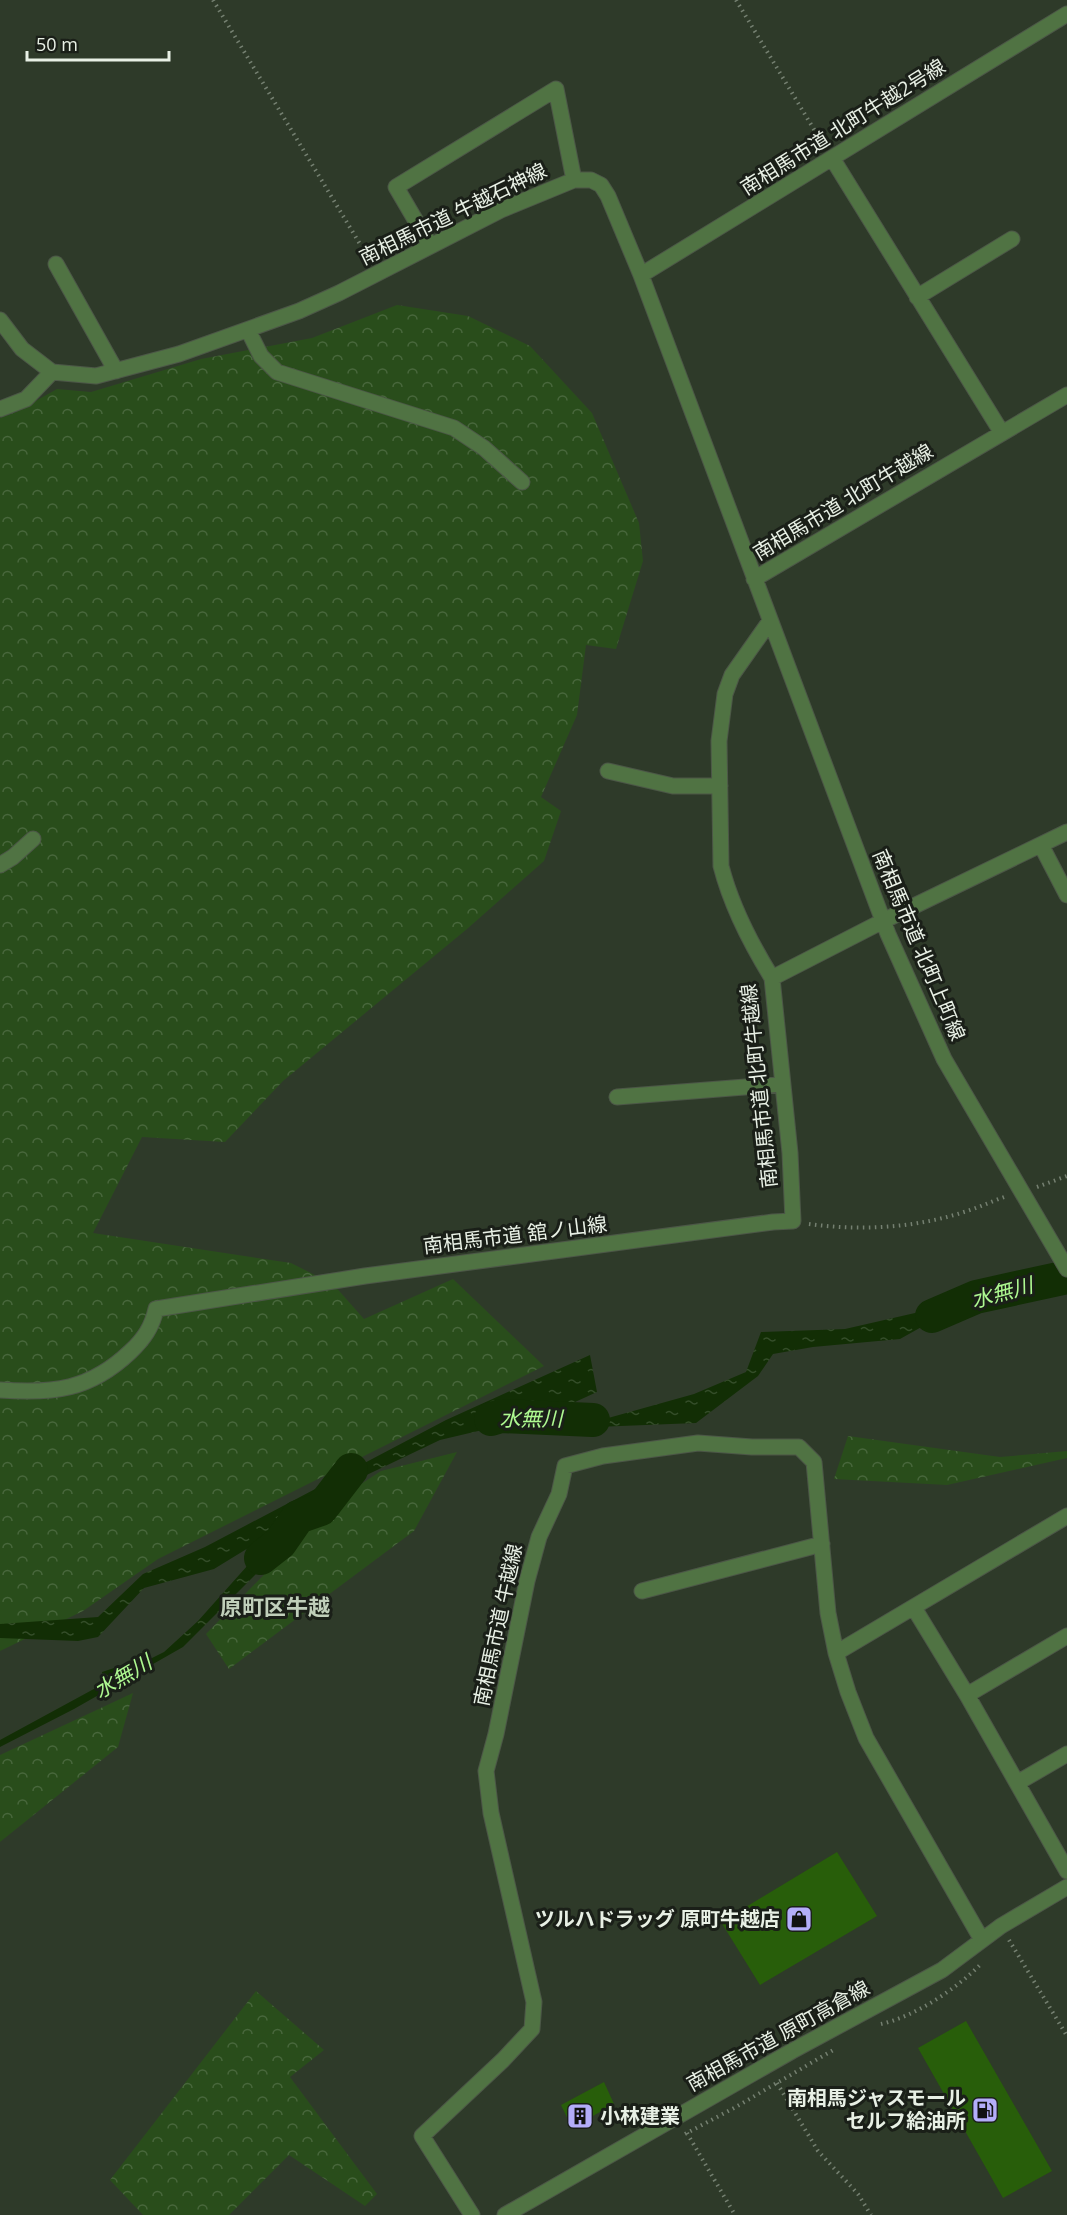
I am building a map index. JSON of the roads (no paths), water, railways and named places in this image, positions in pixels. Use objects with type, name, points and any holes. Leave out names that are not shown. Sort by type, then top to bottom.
[{"type":"street","name":"南相馬市道 北町牛越2号線","points":[[641,275],[1067,14]]},
{"type":"street","points":[[430,245],[396,187],[556,89],[574,180]]},
{"type":"street","points":[[832,158],[1002,433]]},
{"type":"street","name":"南相馬市道 牛越石神線","points":[[52,372],[96,376],[179,354],[248,330],[299,311],[501,210],[574,180],[591,180],[601,185],[608,196],[641,275],[754,579]]},
{"type":"street","points":[[917,297],[1012,239]]},
{"type":"street","points":[[56,264],[116,371]]},
{"type":"street","points":[[0,320],[22,349],[52,372],[26,399],[0,409]]},
{"type":"street","points":[[248,330],[261,356],[278,372],[454,428],[484,448],[522,482]]},
{"type":"street","name":"南相馬市道 北町牛越線","points":[[793,1221],[790,1153],[772,978],[757,954],[725,883],[721,866],[719,741],[725,694],[732,675],[770,621],[754,579],[1067,395]]},
{"type":"street","name":"南相馬市道 北町上町線","points":[[770,621],[883,921],[944,1059],[1067,1269]]},
{"type":"street","points":[[608,771],[673,786],[720,786]]},
{"type":"street","points":[[772,978],[883,921],[1067,832]]},
{"type":"street","points":[[0,865],[33,839]]},
{"type":"street","points":[[1041,844],[1067,896]]},
{"type":"street","points":[[617,1097],[782,1084]]},
{"type":"street","name":"南相馬市道 舘ノ山線","points":[[0,1390],[29,1392],[65,1389],[96,1379],[117,1365],[140,1343],[153,1325],[156,1309],[365,1276],[793,1221]]},
{"type":"street","name":"南相馬市道 牛越線","points":[[472,2215],[422,2136],[503,2060],[532,2029],[534,2002],[493,1825],[486,1770],[496,1734],[526,1581],[539,1537],[559,1494],[565,1466],[603,1456],[698,1443],[752,1447],[799,1447],[814,1462],[828,1613],[836,1653],[848,1692],[866,1738],[982,1940]]},
{"type":"street","points":[[836,1653],[1067,1516]]},
{"type":"street","points":[[642,1591],[822,1544]]},
{"type":"street","points":[[914,1608],[967,1695],[1067,1871]]},
{"type":"street","points":[[967,1695],[1067,1636]]},
{"type":"street","points":[[1017,1783],[1067,1754]]},
{"type":"street","name":"南相馬市道 原町高倉線","points":[[505,2215],[792,2051],[942,1970],[1015,1917],[1067,1887]]},
{"type":"water","points":[[1067,1271],[1067,1282],[991,1297],[993,1287],[900,1339],[813,1347],[773,1354],[758,1376],[696,1423],[571,1428],[542,1416],[440,1440],[341,1489],[183,1647],[74,1709],[0,1747],[0,1740],[103,1684],[102,1672],[117,1667],[124,1672],[164,1652],[198,1621],[273,1537],[293,1525],[299,1525],[326,1500],[214,1569],[144,1588],[98,1637],[78,1641],[0,1638],[0,1624],[98,1617],[143,1574],[205,1547],[446,1420],[590,1355],[597,1392],[551,1413],[601,1420],[694,1394],[746,1372],[761,1332],[845,1329],[928,1310],[994,1286]]},
{"type":"waterway","name":"水無川","points":[[932,1316],[976,1297],[1067,1277]]},
{"type":"waterway","name":"水無川","points":[[491,1419],[501,1416],[593,1420]]},
{"type":"waterway","name":"水無川","points":[[261,1558],[280,1543],[298,1517],[321,1509],[351,1470]]},
{"type":"place","name":"ツルハドラッグ 原町牛越店","points":[[799,1919]]},
{"type":"place","name":"南相馬ジャスモール セルフ給油所","points":[[985,2110]]},
{"type":"place","name":"小林建業","points":[[580,2116]]},
{"type":"district","name":"原町区牛越","points":[[275,1607]]}]
